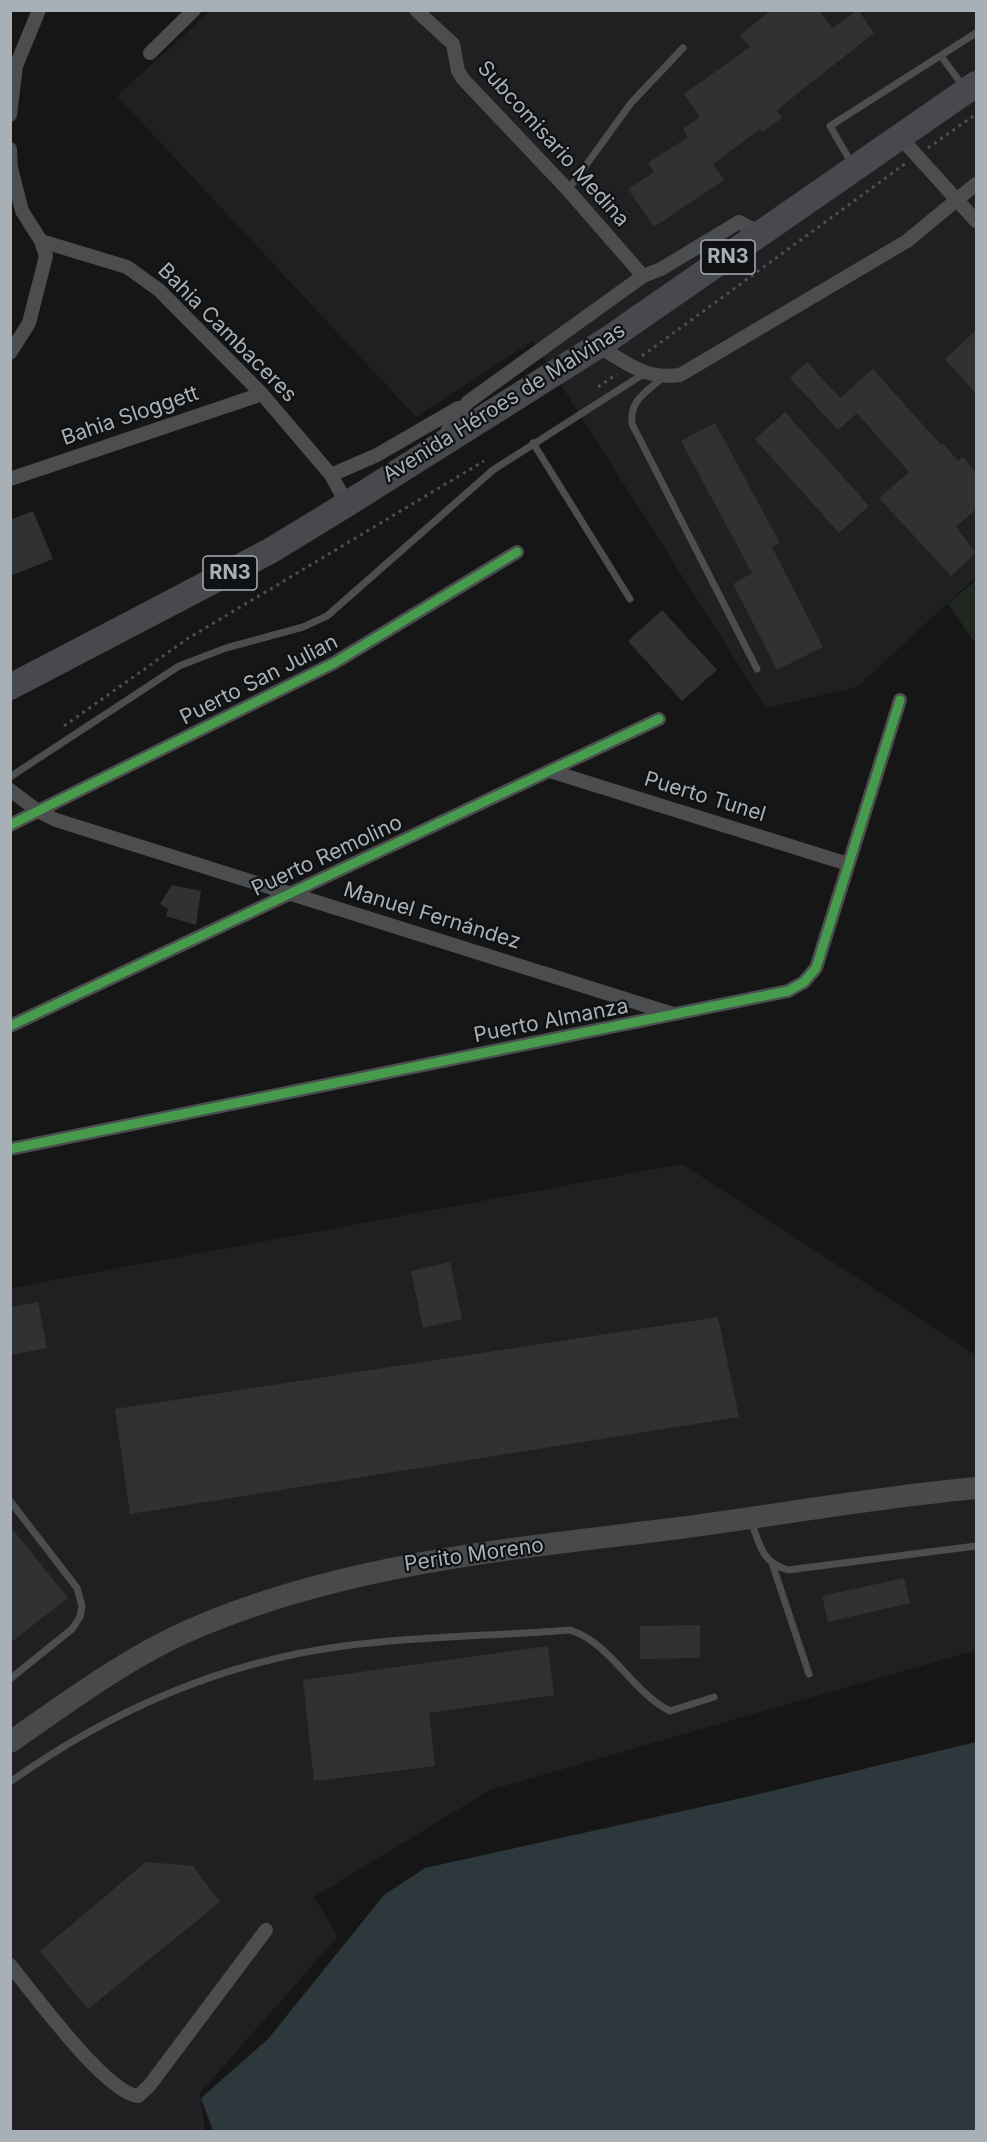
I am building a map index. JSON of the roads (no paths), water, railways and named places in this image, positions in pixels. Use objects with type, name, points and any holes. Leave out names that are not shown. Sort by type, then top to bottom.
[{"type":"highway","name":"Avenida Héroes de Malvinas","points":[[10,687],[270,551],[347,504],[598,346],[900,137],[973,96]]},
{"type":"main road","name":"Perito Moreno","points":[[10,1742],[126,1665],[186,1632],[302,1589],[391,1567],[482,1552],[976,1488]]},
{"type":"street","points":[[10,115],[13,63],[39,10]]},
{"type":"street","points":[[150,53],[194,10]]},
{"type":"street","name":"Subcomisario Medina","points":[[416,10],[453,44],[458,71],[463,80],[568,189],[643,276]]},
{"type":"street","points":[[900,137],[976,221]]},
{"type":"street","points":[[10,149],[11,168],[22,211],[41,241],[46,256],[29,323],[10,353]]},
{"type":"street","points":[[598,346],[645,373],[662,378],[680,375],[897,247],[976,184]]},
{"type":"street","points":[[331,475],[377,455],[468,402],[643,276],[661,269],[739,222],[761,233]]},
{"type":"street","name":"Bahia Cambaceres","points":[[41,241],[127,267],[159,290],[262,394],[331,475],[347,504]]},
{"type":"street","name":"Bahia Sloggett","points":[[10,479],[262,394]]},
{"type":"street","points":[[441,444],[452,421],[468,402]]},
{"type":"street","name":"Puerto San Julian","points":[[10,825],[334,663],[517,552]]},
{"type":"street","name":"Puerto Almanza","points":[[10,1149],[788,992],[804,982],[816,968],[900,700]]},
{"type":"street","name":"Puerto Remolino","points":[[10,1026],[659,719]]},
{"type":"street","name":"Puerto Tunel","points":[[550,771],[849,864]]},
{"type":"street","name":"Manuel Fernández","points":[[10,790],[38,812],[56,820],[675,1014]]},
{"type":"street","points":[[10,1965],[92,2063],[128,2094],[138,2096],[149,2086],[266,1930]]},
{"type":"lane","points":[[854,168],[830,126],[976,33]]},
{"type":"lane","points":[[568,189],[631,103],[683,48]]},
{"type":"lane","points":[[941,56],[973,96]]},
{"type":"lane","points":[[10,777],[179,666],[226,648],[303,627],[327,616],[493,470],[645,373]]},
{"type":"lane","points":[[662,378],[637,399],[630,411],[632,424],[757,669]]},
{"type":"lane","points":[[533,443],[630,599]]},
{"type":"lane","points":[[10,1501],[77,1588],[82,1606],[80,1617],[72,1629],[10,1679]]},
{"type":"lane","points":[[750,1518],[764,1554],[773,1566],[809,1674]]},
{"type":"lane","points":[[773,1566],[788,1570],[805,1569],[976,1546]]},
{"type":"lane","points":[[10,1782],[90,1730],[166,1693],[228,1670],[343,1646],[570,1630],[586,1635],[656,1704],[670,1711],[714,1697]]}]
